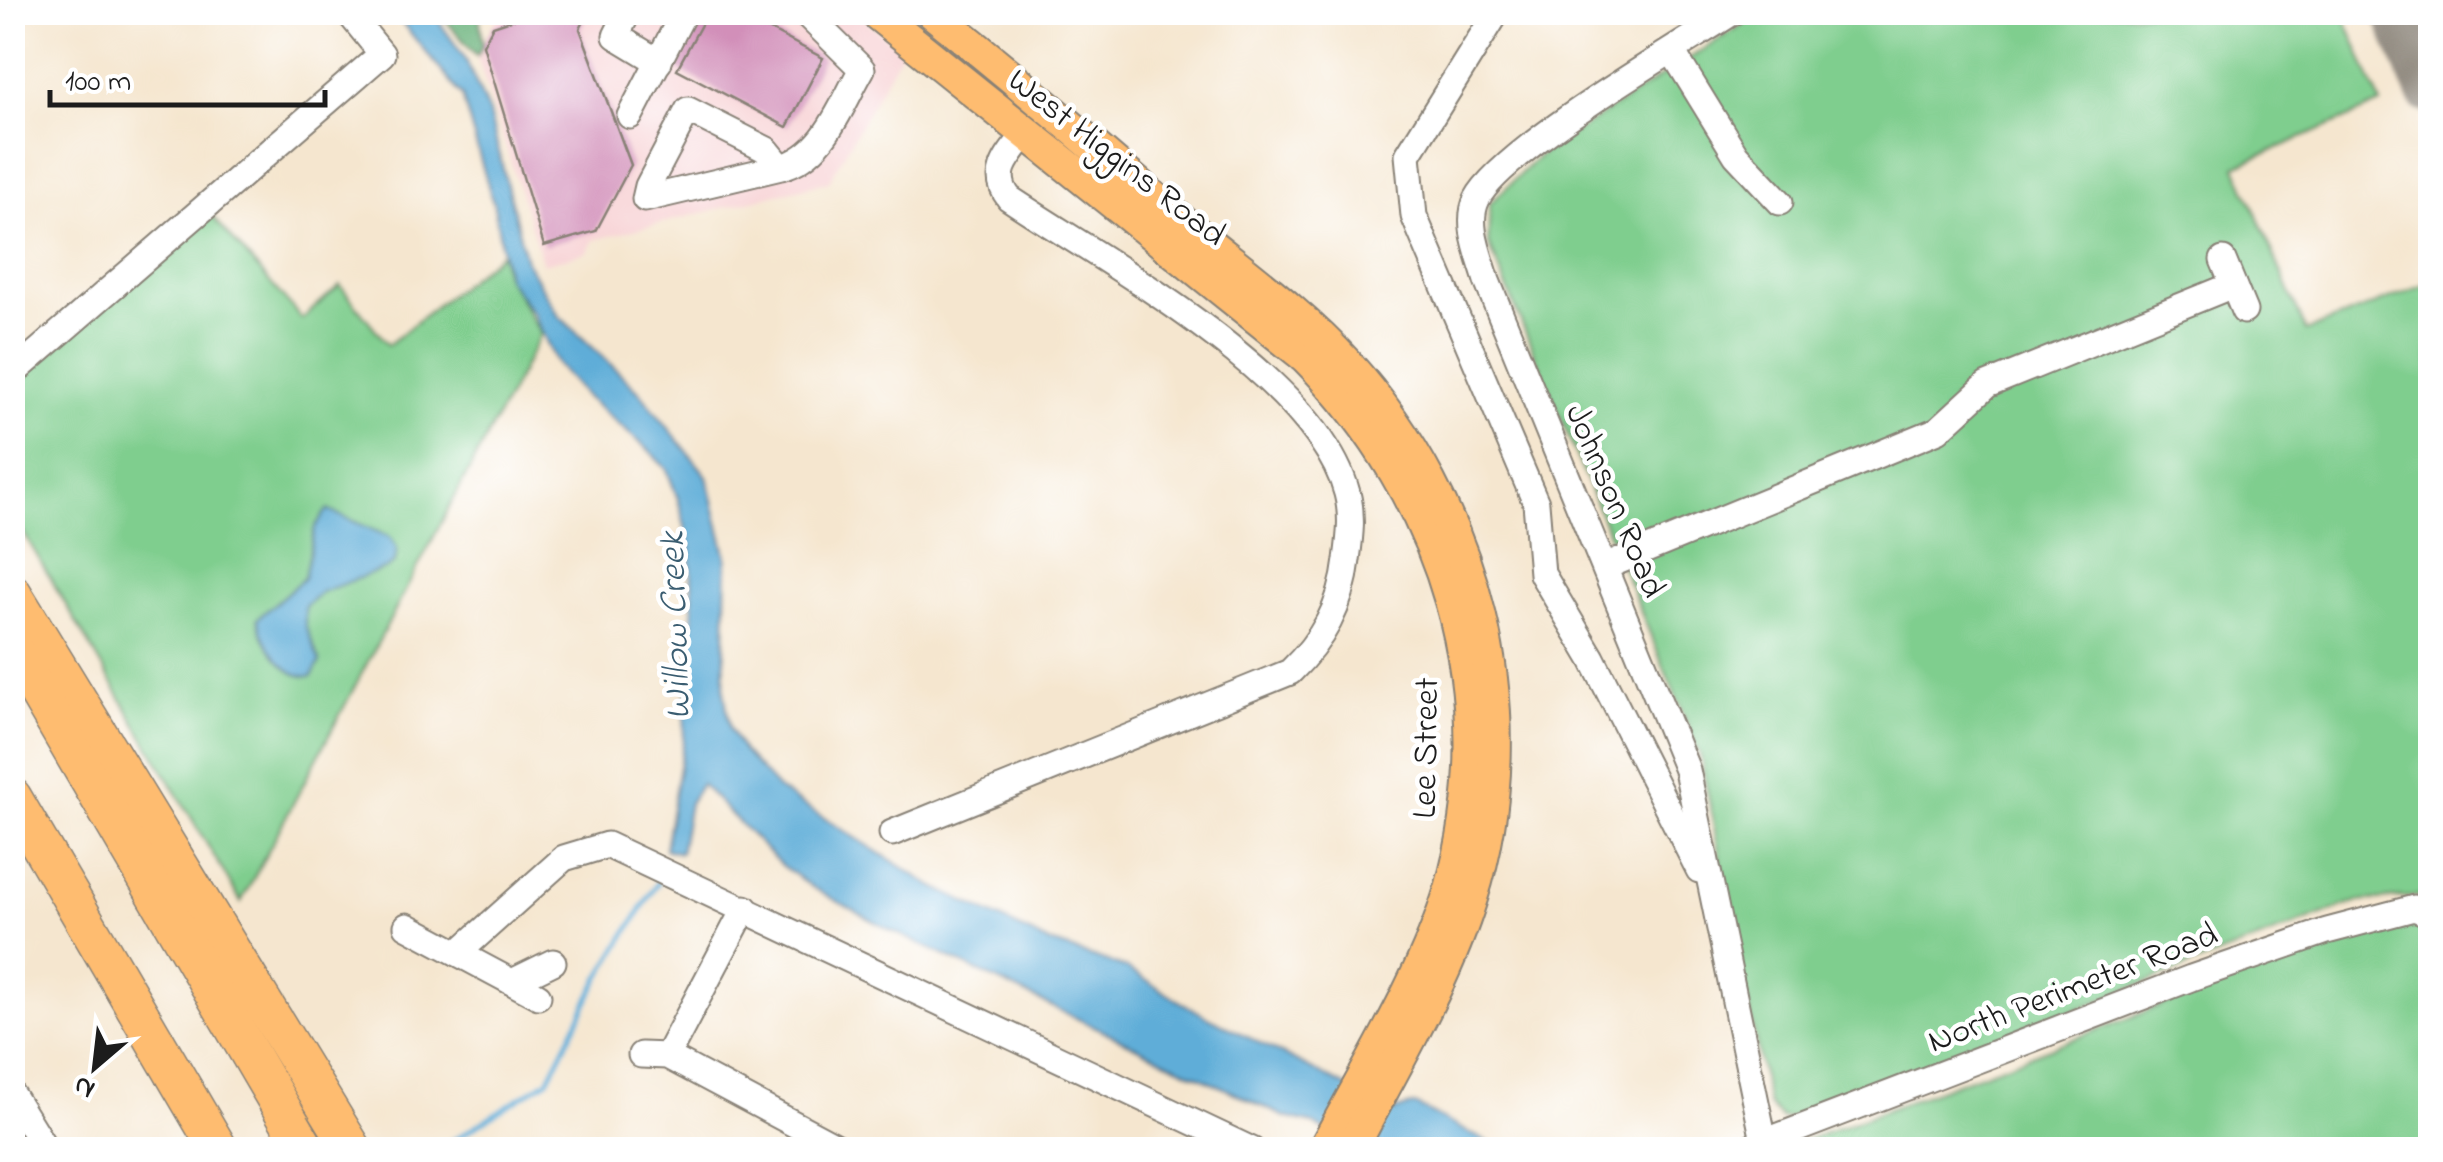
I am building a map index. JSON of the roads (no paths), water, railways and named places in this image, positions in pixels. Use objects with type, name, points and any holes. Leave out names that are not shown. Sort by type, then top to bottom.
[{"type":"highway","points":[[12,593],[354,1150]]},
{"type":"highway","points":[[12,648],[306,1150]]},
{"type":"highway","points":[[12,797],[219,1150]]},
{"type":"highway","points":[[180,1082],[196,1150]]},
{"type":"main road","name":"West Higgins Road","points":[[876,12],[1025,135],[1266,323]]},
{"type":"main road","name":"West Higgins Road","points":[[932,12],[1305,324]]},
{"type":"main road","name":"Lee Street","points":[[1266,323],[1344,395],[1404,481],[1452,594],[1468,673],[1470,783],[1451,888],[1366,1095],[1340,1145]]},
{"type":"main road","name":"Lee Street","points":[[1305,324],[1345,361],[1381,405],[1431,483],[1453,527],[1474,588],[1492,682],[1493,785],[1472,897],[1436,984],[1366,1095]]},
{"type":"lane","points":[[12,374],[382,54],[348,12]]},
{"type":"lane","points":[[628,12],[616,36],[659,62]]},
{"type":"lane","points":[[630,116],[684,12]]},
{"type":"lane","points":[[781,167],[768,150],[688,110],[648,186],[646,199],[781,167],[799,162],[817,148],[862,69],[804,12]]},
{"type":"lane","points":[[1497,12],[1408,154],[1414,216],[1536,503],[1542,574],[1592,658],[1713,896]]},
{"type":"lane","name":"Johnson Road","points":[[1733,12],[1521,153],[1478,199],[1472,228],[1488,281],[1687,770],[1713,896],[1751,1147]]},
{"type":"lane","points":[[1672,51],[1736,155],[1780,202]]},
{"type":"lane","points":[[892,833],[1290,672],[1314,648],[1335,613],[1346,570],[1352,527],[1346,491],[1319,440],[1271,385],[1204,329],[1113,263],[1008,198],[1000,188],[1000,171],[1025,135]]},
{"type":"lane","points":[[2223,260],[2244,311]]},
{"type":"lane","points":[[1607,566],[1938,430],[1987,385],[2233,285]]},
{"type":"lane","points":[[458,953],[564,858],[607,846],[745,908],[1235,1146]]},
{"type":"lane","points":[[745,908],[654,1056],[842,1150]]},
{"type":"lane","name":"North Perimeter Road","points":[[1751,1147],[2310,936],[2414,908],[2430,914]]},
{"type":"lane","points":[[407,926],[538,996]]},
{"type":"lane","points":[[512,982],[553,962]]},
{"type":"lane","points":[[12,1095],[46,1150]]},
{"type":"water","points":[[394,13],[433,13],[465,58],[489,113],[526,261],[559,316],[639,391],[707,476],[727,558],[724,691],[730,729],[743,751],[778,789],[934,887],[1048,942],[1126,968],[1189,1007],[1394,1111],[1415,1105],[1501,1149],[1362,1149],[1313,1124],[1285,1117],[888,929],[815,889],[782,866],[701,784],[689,803],[680,853],[665,849],[683,744],[693,609],[690,546],[678,499],[667,470],[650,451],[586,397],[557,364],[533,313],[507,278],[494,206],[462,96]]},
{"type":"water","points":[[327,510],[390,537],[397,548],[395,562],[321,592],[305,606],[305,625],[320,662],[312,676],[302,676],[276,658],[257,619],[304,578],[315,527]]},
{"type":"waterway","points":[[438,1150],[548,1080],[600,977],[658,882]]},
{"type":"water label","name":"Willow Creek","points":[[673,626]]}]
